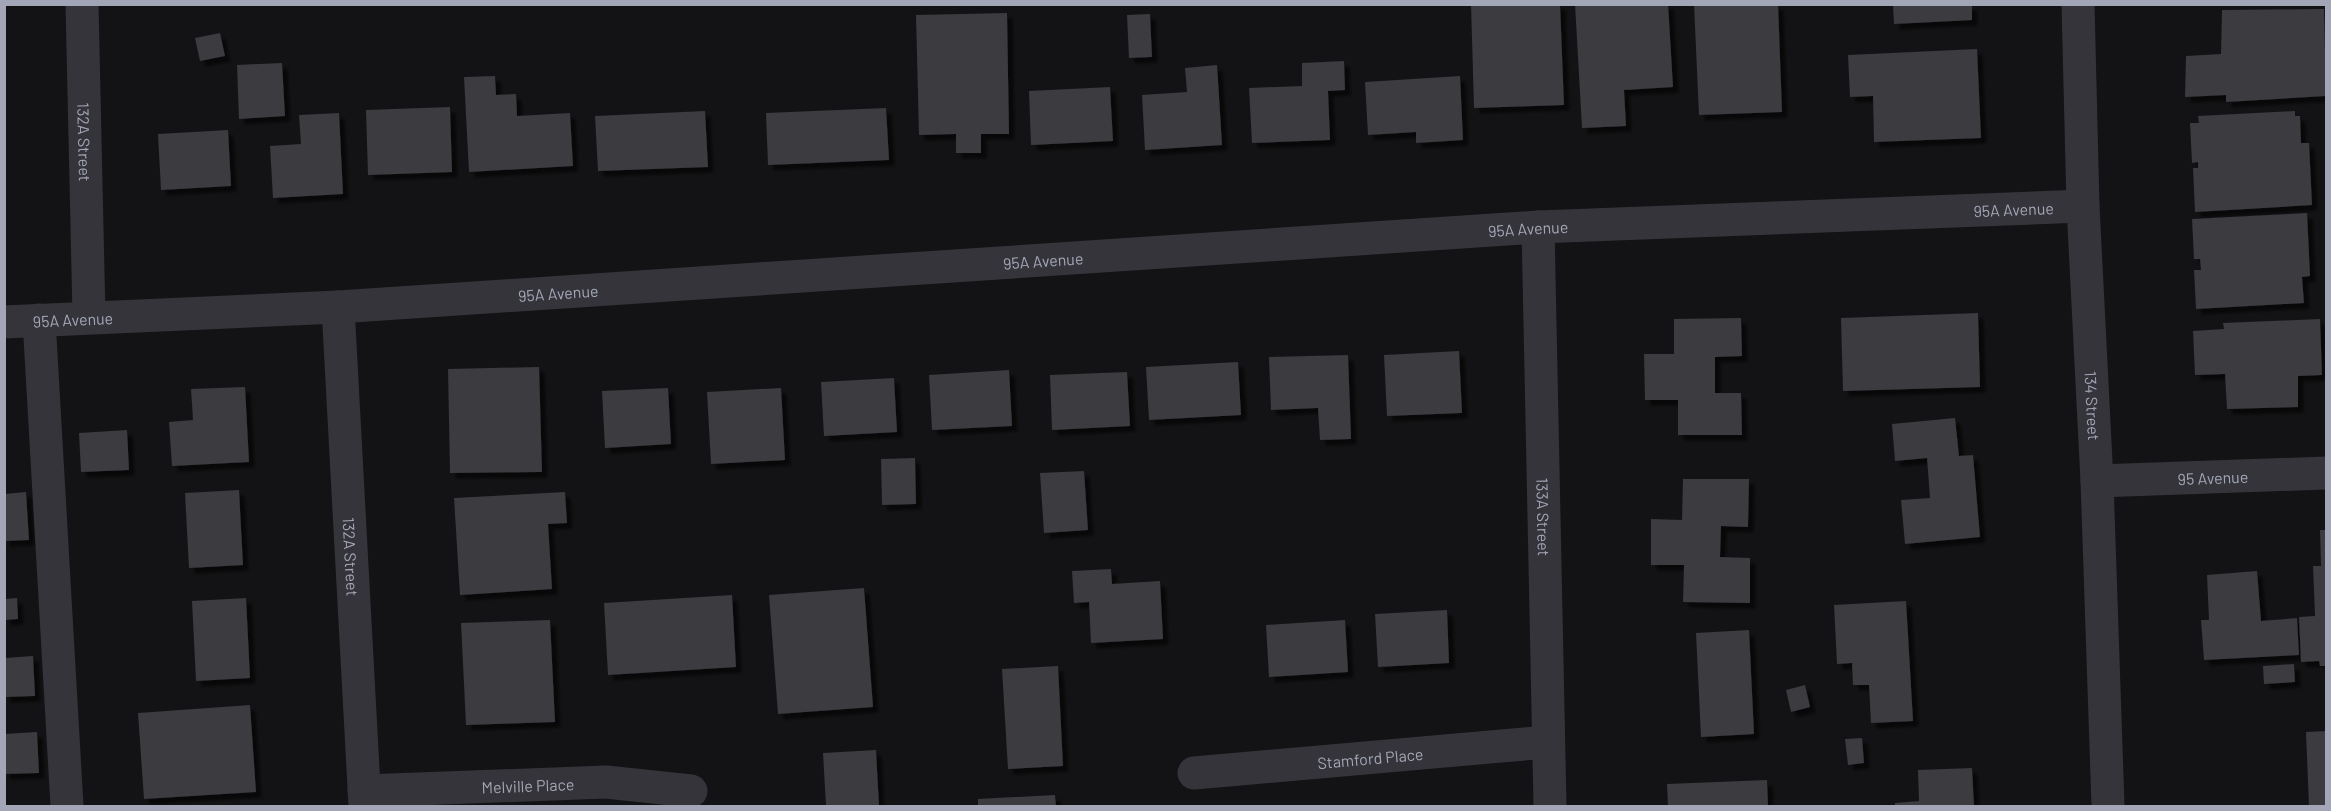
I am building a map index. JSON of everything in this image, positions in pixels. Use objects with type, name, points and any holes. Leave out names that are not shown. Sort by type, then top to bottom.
[{"type":"street","name":"132A Street","points":[[82,4],[89,316]]},
{"type":"street","name":"134 Street","points":[[2078,4],[2083,206],[2097,482],[2108,807]]},
{"type":"street","name":"95A Avenue","points":[[4,322],[89,316],[338,307],[1538,227],[2083,206]]},
{"type":"street","name":"133A Street","points":[[1538,227],[1550,807]]},
{"type":"street","name":"132A Street","points":[[338,307],[365,799]]},
{"type":"street","points":[[39,320],[67,807]]},
{"type":"street","name":"95 Avenue","points":[[2097,482],[2326,473]]},
{"type":"street","name":"Stamford Place","points":[[1194,773],[1547,742]]},
{"type":"street","name":"Melville Place","points":[[365,799],[606,782],[691,791]]},
{"type":"building","points":[[1471,4],[1560,4],[1564,105],[1474,108]]},
{"type":"building","points":[[1575,4],[1668,4],[1673,87],[1624,90],[1626,126],[1582,128]]},
{"type":"building","points":[[1694,4],[1778,4],[1782,112],[1699,115]]},
{"type":"building","points":[[1893,5],[1972,5],[1972,20],[1894,24]]},
{"type":"building","points":[[2324,9],[2326,96],[2226,102],[2226,95],[2185,97],[2186,56],[2221,54],[2222,10]]},
{"type":"building","points":[[1007,13],[1009,134],[981,134],[981,153],[956,153],[956,134],[919,135],[916,15]]},
{"type":"building","points":[[1150,14],[1152,57],[1129,58],[1127,15]]},
{"type":"building","points":[[220,33],[225,56],[200,61],[195,38]]},
{"type":"building","points":[[1977,49],[1981,138],[1874,142],[1873,96],[1850,97],[1848,55]]},
{"type":"building","points":[[1344,61],[1345,90],[1328,91],[1330,140],[1252,143],[1249,88],[1302,86],[1302,63]]},
{"type":"building","points":[[282,63],[285,116],[239,119],[237,65]]},
{"type":"building","points":[[1217,65],[1222,145],[1145,150],[1142,95],[1187,92],[1185,68]]},
{"type":"building","points":[[495,76],[496,95],[516,94],[517,116],[570,113],[573,166],[469,172],[464,77]]},
{"type":"building","points":[[1460,76],[1463,140],[1416,143],[1416,132],[1368,135],[1365,82]]},
{"type":"building","points":[[1110,87],[1113,141],[1031,145],[1029,91]]},
{"type":"building","points":[[450,107],[452,172],[368,175],[366,110]]},
{"type":"building","points":[[886,108],[889,160],[768,165],[766,113]]},
{"type":"building","points":[[705,111],[708,167],[598,171],[595,116]]},
{"type":"building","points":[[2295,111],[2295,116],[2300,116],[2301,143],[2309,143],[2312,205],[2195,212],[2193,168],[2198,168],[2198,162],[2192,163],[2190,123],[2199,123],[2198,116]]},
{"type":"building","points":[[339,113],[343,194],[273,198],[270,146],[301,144],[299,115]]},
{"type":"building","points":[[228,130],[231,186],[161,190],[158,134]]},
{"type":"building","points":[[2307,213],[2310,276],[2302,277],[2304,303],[2196,309],[2194,270],[2201,270],[2200,259],[2194,259],[2192,219]]},
{"type":"building","points":[[1978,313],[1980,387],[1843,391],[1841,318]]},
{"type":"building","points":[[1741,318],[1742,356],[1715,357],[1715,393],[1741,393],[1742,435],[1678,435],[1678,400],[1645,400],[1644,354],[1674,354],[1674,319]]},
{"type":"building","points":[[2320,319],[2322,375],[2298,376],[2298,407],[2227,409],[2225,374],[2195,375],[2193,331],[2224,329],[2223,323]]},
{"type":"building","points":[[1459,351],[1462,413],[1387,416],[1384,355]]},
{"type":"building","points":[[1348,355],[1351,439],[1320,440],[1318,408],[1271,410],[1269,357]]},
{"type":"building","points":[[1238,362],[1241,415],[1149,420],[1146,367]]},
{"type":"building","points":[[539,367],[542,472],[450,473],[448,369]]},
{"type":"building","points":[[1009,370],[1012,426],[932,430],[929,375]]},
{"type":"building","points":[[1127,372],[1130,426],[1052,430],[1050,375]]},
{"type":"building","points":[[894,378],[897,432],[824,436],[821,382]]},
{"type":"building","points":[[245,387],[249,462],[172,466],[169,422],[193,420],[191,389]]},
{"type":"building","points":[[668,388],[671,444],[605,448],[602,391]]},
{"type":"building","points":[[781,388],[785,460],[711,464],[707,392]]},
{"type":"building","points":[[1955,418],[1959,456],[1973,455],[1980,537],[1905,544],[1901,500],[1930,498],[1927,458],[1895,461],[1892,424]]},
{"type":"building","points":[[127,430],[129,470],[81,472],[79,433]]},
{"type":"building","points":[[915,458],[916,504],[882,505],[881,459]]},
{"type":"building","points":[[1084,471],[1088,530],[1044,533],[1040,473]]},
{"type":"building","points":[[1683,479],[1749,479],[1748,527],[1721,526],[1720,557],[1750,558],[1750,603],[1683,602],[1684,565],[1651,565],[1651,519],[1682,520]]},
{"type":"building","points":[[239,490],[243,565],[189,568],[185,493]]},
{"type":"building","points":[[26,492],[29,540],[4,541],[4,494]]},
{"type":"building","points":[[565,492],[567,523],[548,524],[552,589],[460,595],[454,498]]},
{"type":"building","points":[[2320,530],[2326,530],[2326,666],[2320,666],[2319,661],[2301,662],[2299,617],[2315,616],[2313,566],[2321,566]]},
{"type":"building","points":[[1111,569],[1112,584],[1160,581],[1163,639],[1091,643],[1089,602],[1074,603],[1072,571]]},
{"type":"building","points":[[2257,571],[2261,621],[2297,618],[2299,655],[2204,660],[2201,620],[2209,620],[2207,575]]},
{"type":"building","points":[[864,588],[873,707],[778,714],[769,595]]},
{"type":"building","points":[[732,595],[736,667],[608,675],[604,603]]},
{"type":"building","points":[[17,598],[18,619],[5,620],[5,599]]},
{"type":"building","points":[[246,598],[250,678],[196,681],[192,601]]},
{"type":"building","points":[[1906,601],[1913,721],[1871,723],[1869,685],[1853,685],[1852,663],[1837,664],[1834,605]]},
{"type":"building","points":[[1447,610],[1449,663],[1378,667],[1375,614]]},
{"type":"building","points":[[550,620],[555,722],[466,725],[461,623]]},
{"type":"building","points":[[1345,620],[1348,672],[1269,677],[1266,625]]},
{"type":"building","points":[[1749,630],[1754,734],[1701,737],[1696,633]]},
{"type":"building","points":[[33,656],[35,696],[5,697],[5,658]]},
{"type":"building","points":[[2294,664],[2295,682],[2264,684],[2263,666]]},
{"type":"building","points":[[1058,666],[1063,766],[1008,769],[1002,669]]},
{"type":"building","points":[[1805,685],[1810,707],[1791,712],[1786,690]]},
{"type":"building","points":[[250,705],[256,792],[144,799],[138,713]]},
{"type":"building","points":[[2326,731],[2326,806],[2309,806],[2306,732]]},
{"type":"building","points":[[37,732],[39,773],[4,774],[4,734]]},
{"type":"building","points":[[1862,738],[1864,763],[1848,765],[1845,739]]},
{"type":"building","points":[[876,750],[879,806],[826,806],[823,753]]},
{"type":"building","points":[[1972,768],[1974,806],[1895,806],[1895,803],[1919,801],[1918,770]]},
{"type":"building","points":[[1767,780],[1768,806],[1668,806],[1667,784]]},
{"type":"building","points":[[1055,795],[1056,806],[978,806],[978,799]]}]
